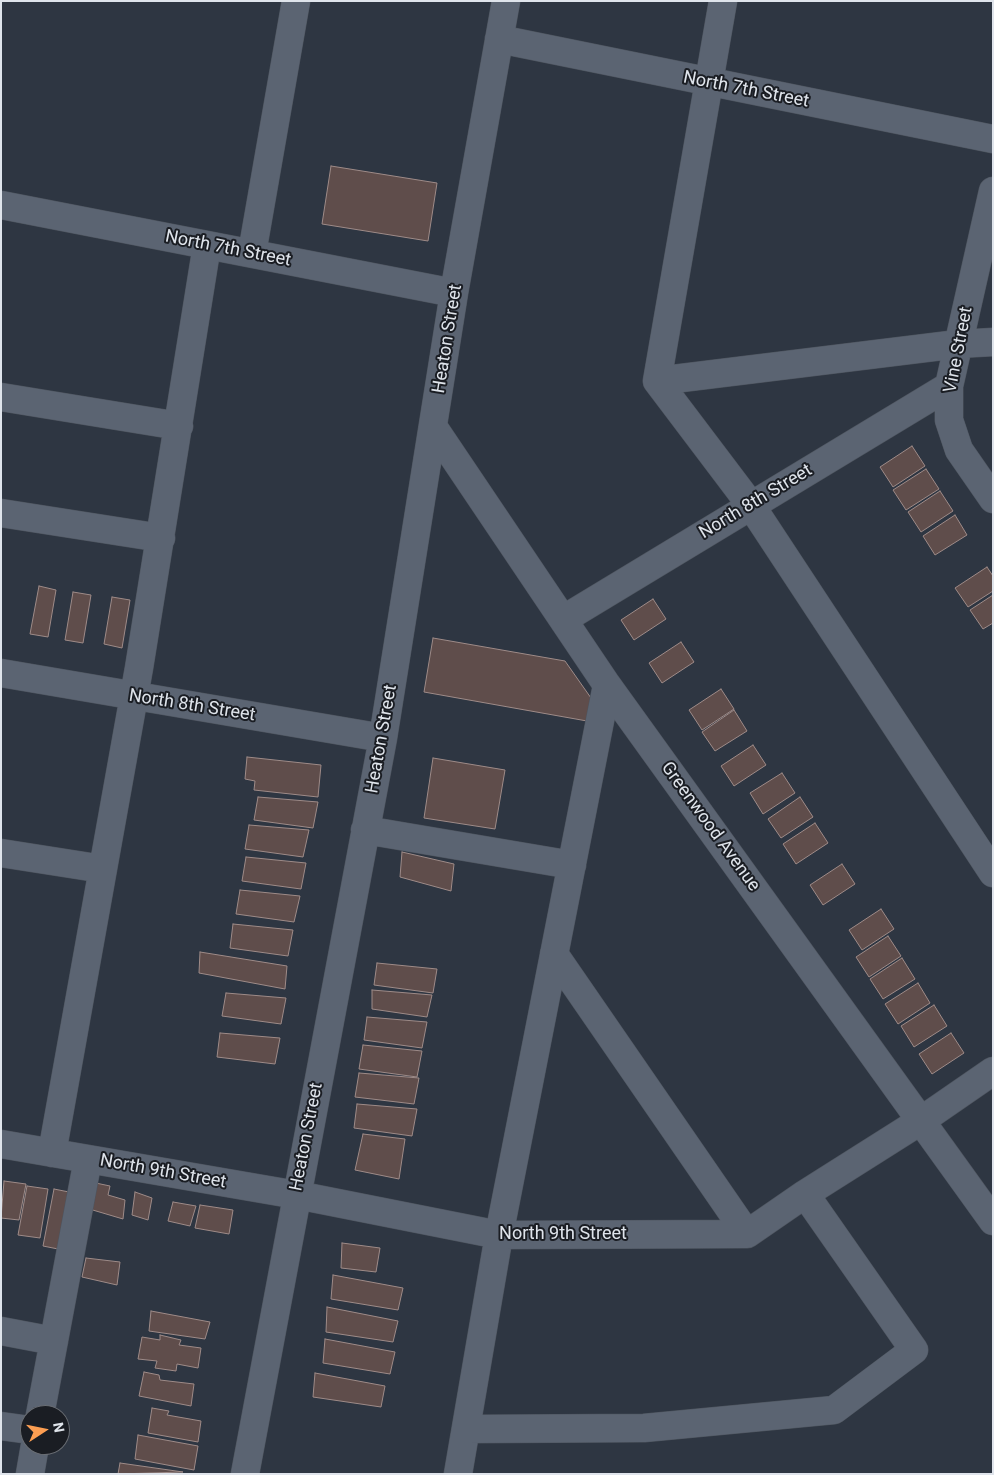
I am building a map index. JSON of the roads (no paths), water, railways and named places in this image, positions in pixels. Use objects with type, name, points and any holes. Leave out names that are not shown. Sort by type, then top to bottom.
[{"type":"street","points":[[252,254],[296,1]]},
{"type":"street","name":"Heaton Street","points":[[245,1474],[382,738],[434,428],[454,293],[506,1]]},
{"type":"street","points":[[723,1],[657,381],[750,504],[993,873]]},
{"type":"street","name":"North 7th Street","points":[[499,39],[993,139]]},
{"type":"street","name":"Vine Street","points":[[993,191],[949,386],[948,420],[959,450],[993,499]]},
{"type":"street","name":"North 7th Street","points":[[1,205],[454,293]]},
{"type":"street","points":[[52,1153],[134,697],[208,245]]},
{"type":"street","points":[[657,381],[958,344],[993,342]]},
{"type":"street","name":"North 8th Street","points":[[564,619],[750,504],[949,386]]},
{"type":"street","points":[[1,397],[179,426]]},
{"type":"street","name":"Greenwood Avenue","points":[[434,428],[608,685],[993,1221]]},
{"type":"street","points":[[1,513],[161,538]]},
{"type":"street","name":"North 8th Street","points":[[1,673],[382,738]]},
{"type":"street","points":[[458,1474],[499,1235],[608,685]]},
{"type":"street","points":[[365,830],[572,865]]},
{"type":"street","points":[[1,853],[103,869]]},
{"type":"street","points":[[554,954],[747,1234],[805,1194],[922,1120],[993,1071]]},
{"type":"street","name":"North 9th Street","points":[[1,1144],[296,1195],[499,1235],[747,1234]]},
{"type":"street","points":[[42,1405],[88,1159]]},
{"type":"street","points":[[466,1429],[644,1428],[834,1410],[914,1350],[805,1194]]},
{"type":"street","points":[[1,1331],[54,1341]]},
{"type":"street","points":[[1,1426],[20,1429]]},
{"type":"street","points":[[30,1474],[33,1455]]}]
